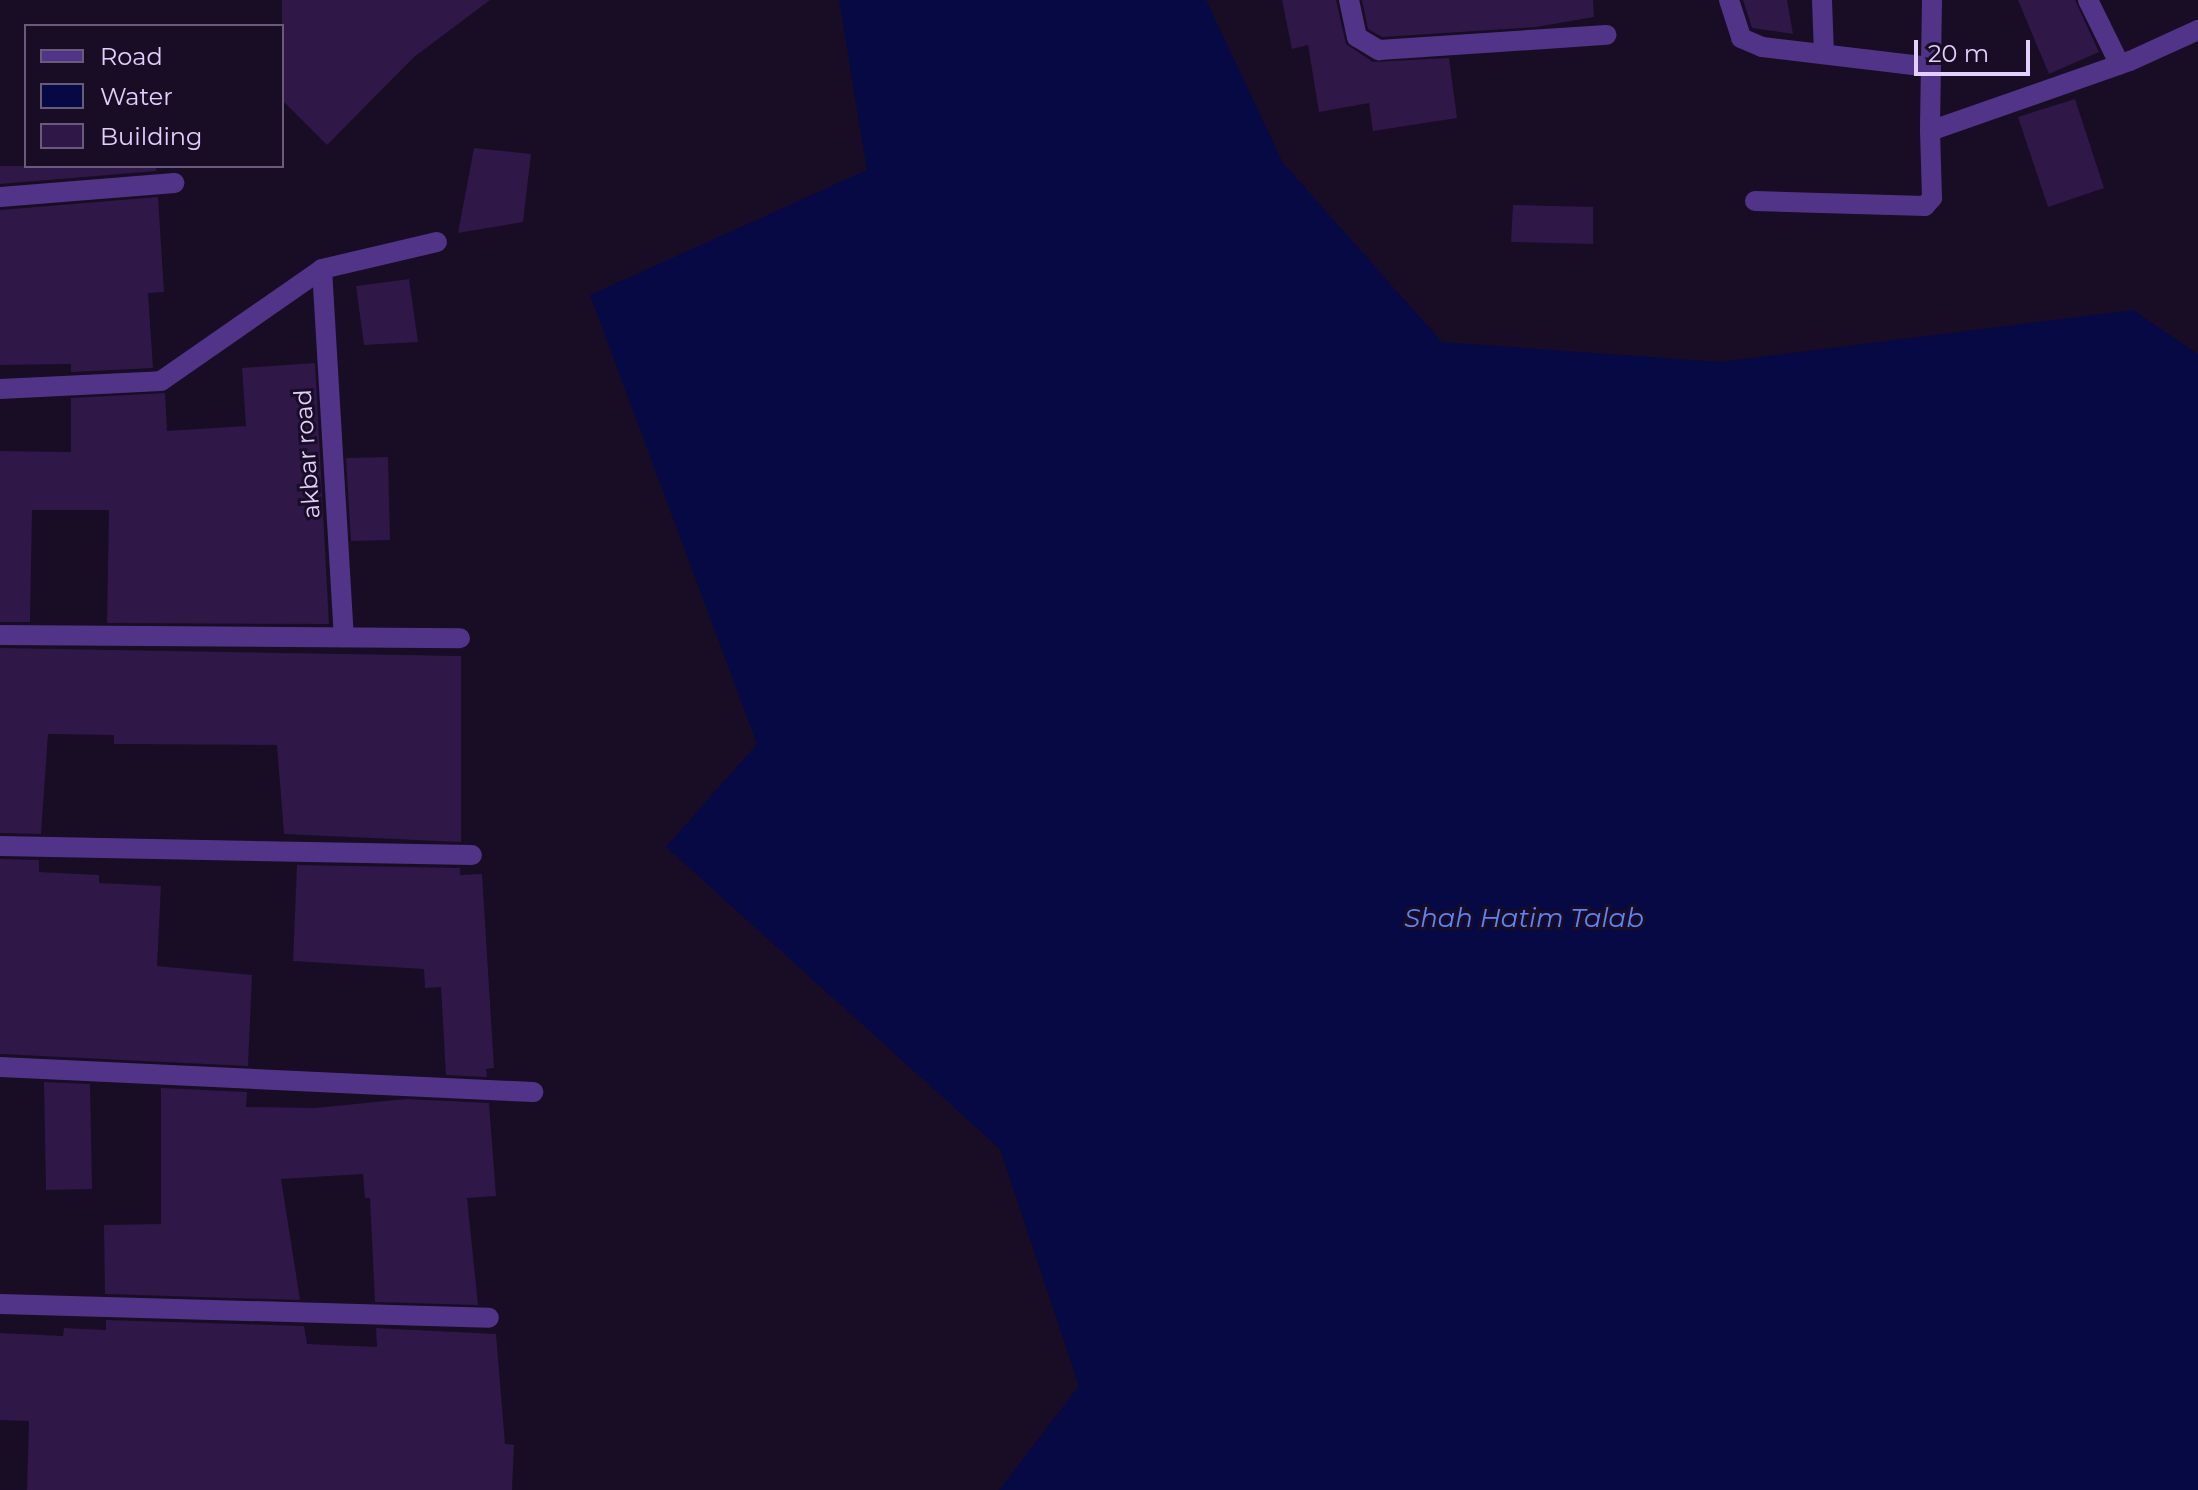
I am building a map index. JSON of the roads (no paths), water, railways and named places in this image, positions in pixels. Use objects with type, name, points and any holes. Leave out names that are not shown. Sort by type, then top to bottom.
[{"type":"street","points":[[1349,0],[1357,37],[1379,50],[1607,35]]},
{"type":"street","points":[[1729,0],[1741,38],[1762,47],[1930,67]]},
{"type":"street","points":[[1822,0],[1824,54]]},
{"type":"street","points":[[1755,201],[1925,206],[1932,198],[1932,0]]},
{"type":"street","points":[[2088,0],[2120,65]]},
{"type":"street","points":[[1930,131],[2120,65],[2198,30]]},
{"type":"street","points":[[0,197],[174,183]]},
{"type":"street","points":[[0,389],[161,381],[322,269],[437,242]]},
{"type":"street","name":"akbar road","points":[[322,269],[344,637]]},
{"type":"street","points":[[0,635],[460,638]]},
{"type":"street","points":[[0,846],[472,855]]},
{"type":"street","points":[[0,1067],[533,1092]]},
{"type":"street","points":[[0,1304],[489,1318]]},
{"type":"water","name":"Shah Hatim Talab","points":[[839,0],[1206,0],[1283,163],[1442,342],[1721,362],[2133,310],[2198,354],[2198,1490],[999,1490],[1079,1386],[1000,1149],[666,847],[757,744],[590,295],[867,170]]}]
